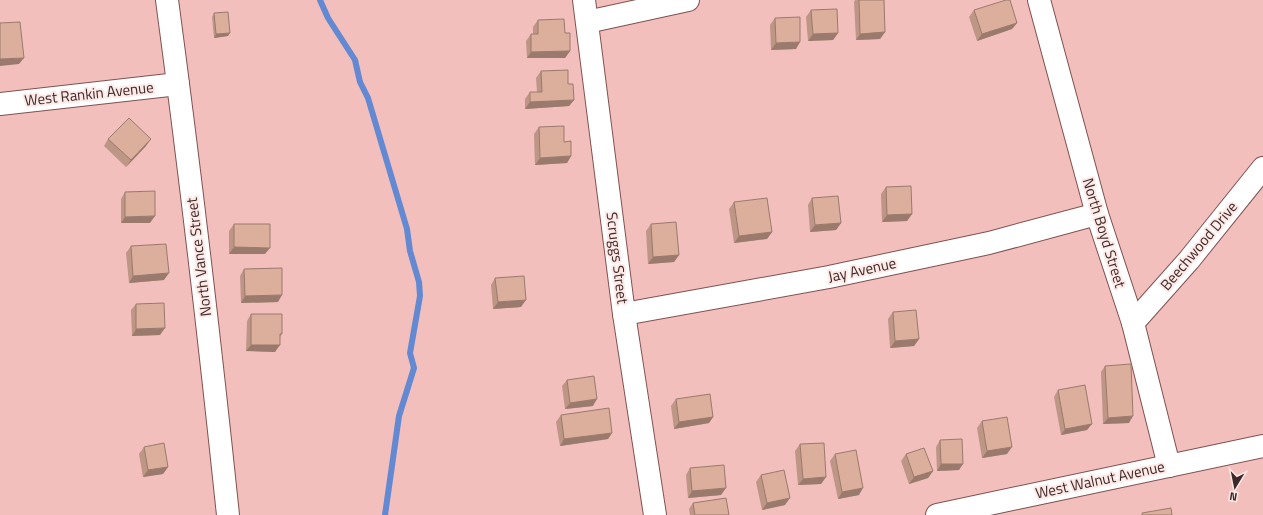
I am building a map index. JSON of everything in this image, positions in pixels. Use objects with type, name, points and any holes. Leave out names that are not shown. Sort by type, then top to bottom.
[{"type":"street","name":"North Vance Street","points":[[167,0],[207,321],[228,515]]},
{"type":"street","name":"Scruggs Street","points":[[584,0],[624,314],[655,515]]},
{"type":"street","points":[[587,22],[688,0]]},
{"type":"street","name":"North Boyd Street","points":[[1039,0],[1097,214],[1133,322],[1169,466]]},
{"type":"street","name":"West Rankin Avenue","points":[[0,104],[178,84]]},
{"type":"street","name":"Beechwood Drive","points":[[1133,322],[1188,260],[1263,168]]},
{"type":"street","name":"Jay Avenue","points":[[624,314],[844,274],[989,243],[1097,214]]},
{"type":"street","name":"West Walnut Avenue","points":[[937,515],[959,513],[1263,446]]},
{"type":"building","points":[[859,0],[884,0],[885,32],[860,34]]},
{"type":"building","points":[[1010,0],[1017,23],[982,34],[974,10]]},
{"type":"building","points":[[837,9],[838,33],[813,34],[811,10]]},
{"type":"building","points":[[228,12],[230,33],[216,34],[214,13]]},
{"type":"building","points":[[800,17],[800,42],[776,43],[775,18]]},
{"type":"building","points":[[564,19],[565,33],[570,33],[570,51],[531,52],[531,34],[538,34],[538,20]]},
{"type":"building","points":[[20,22],[24,58],[0,59],[0,23]]},
{"type":"building","points":[[568,70],[568,84],[573,84],[574,100],[530,102],[530,92],[542,92],[541,71]]},
{"type":"building","points":[[129,118],[151,139],[131,160],[108,139]]},
{"type":"building","points":[[564,126],[564,142],[571,141],[571,156],[540,158],[539,127]]},
{"type":"building","points":[[911,186],[912,214],[887,215],[886,187]]},
{"type":"building","points":[[155,191],[155,216],[125,217],[125,192]]},
{"type":"building","points":[[838,196],[841,223],[815,225],[812,198]]},
{"type":"building","points":[[767,198],[772,232],[739,236],[734,202]]},
{"type":"building","points":[[676,222],[679,255],[653,257],[651,224]]},
{"type":"building","points":[[234,224],[270,224],[270,248],[234,247]]},
{"type":"building","points":[[166,244],[169,273],[133,276],[131,246]]},
{"type":"building","points":[[282,268],[282,295],[245,296],[244,269]]},
{"type":"building","points":[[524,276],[526,300],[498,302],[495,278]]},
{"type":"building","points":[[164,303],[165,328],[136,329],[136,304]]},
{"type":"building","points":[[916,310],[919,339],[895,341],[893,312]]},
{"type":"building","points":[[251,314],[282,314],[282,334],[280,334],[280,345],[251,345]]},
{"type":"building","points":[[1131,364],[1133,416],[1108,418],[1105,366]]},
{"type":"building","points":[[594,376],[597,399],[570,403],[567,380]]},
{"type":"building","points":[[1085,385],[1092,424],[1065,429],[1058,390]]},
{"type":"building","points":[[710,394],[713,417],[679,422],[676,399]]},
{"type":"building","points":[[609,408],[612,433],[564,439],[561,415]]},
{"type":"building","points":[[1007,417],[1012,447],[987,451],[982,421]]},
{"type":"building","points":[[962,439],[963,464],[941,464],[940,440]]},
{"type":"building","points":[[164,443],[168,467],[148,470],[144,447]]},
{"type":"building","points":[[824,443],[826,477],[803,479],[800,444]]},
{"type":"building","points":[[924,448],[933,471],[914,477],[906,454]]},
{"type":"building","points":[[856,450],[863,488],[842,492],[835,454]]},
{"type":"building","points":[[724,465],[726,488],[692,491],[690,468]]},
{"type":"building","points":[[784,470],[790,498],[767,503],[761,475]]},
{"type":"building","points":[[726,498],[729,515],[695,515],[693,503]]},
{"type":"building","points":[[1171,508],[1172,515],[1142,515],[1142,513]]},
{"type":"waterway","points":[[320,0],[328,18],[355,60],[360,82],[368,98],[407,229],[410,251],[419,282],[420,296],[410,353],[414,368],[399,416],[385,515]]}]
